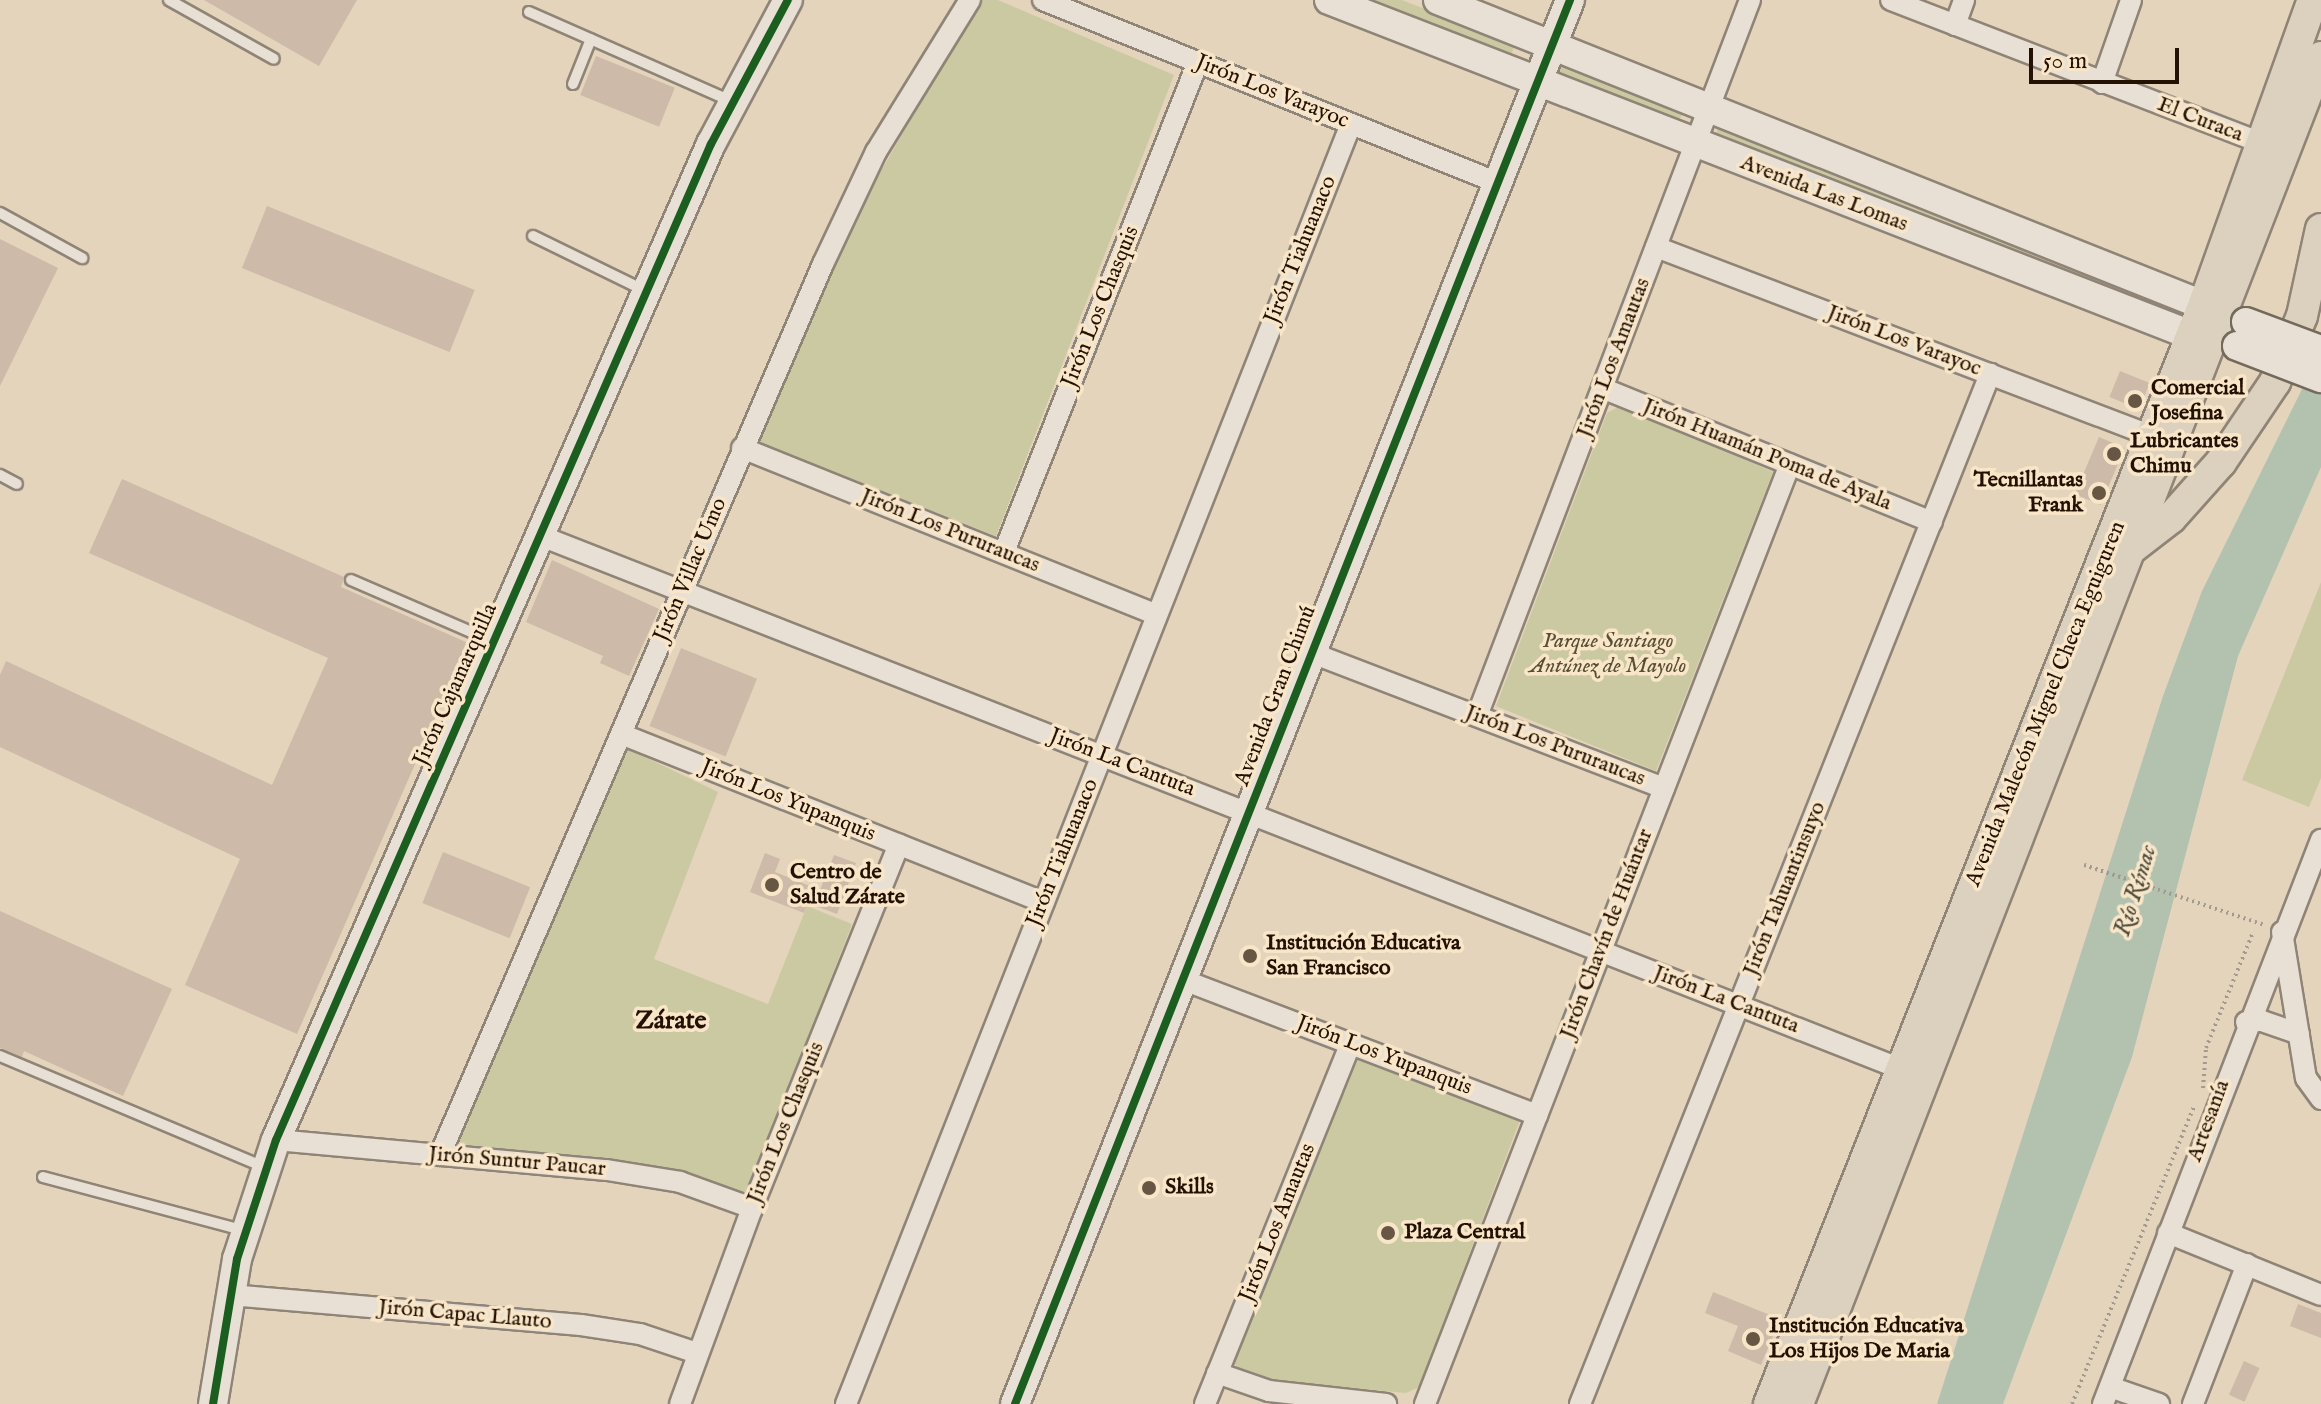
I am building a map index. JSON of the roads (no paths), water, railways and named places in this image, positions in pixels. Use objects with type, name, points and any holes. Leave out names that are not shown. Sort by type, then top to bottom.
[{"type":"main road","name":"Avenida Malecón Miguel Checa Eguiguren","points":[[1769,1404],[1914,1074],[2132,548],[2219,326],[2274,148],[2313,0]]},
{"type":"main road","name":"Avenida Malecón Miguel Checa Eguiguren","points":[[2274,148],[2319,74]]},
{"type":"main road","points":[[2132,548],[2171,518],[2221,462],[2275,382],[2302,316],[2321,229]]},
{"type":"main road","name":"Avenida Malecón Miguel Checa Eguiguren","points":[[1798,1404],[1914,1074],[2152,436],[2219,326]]},
{"type":"street","name":"Jirón Cajamarquilla","points":[[213,1404],[244,1230],[276,1140],[731,101],[788,0]]},
{"type":"street","name":"Jirón Villac Umo","points":[[440,1155],[742,448],[876,152],[970,0]]},
{"type":"street","name":"Jirón Los Varayoc","points":[[1043,0],[1501,184]]},
{"type":"street","name":"Avenida Las Lomas","points":[[1329,0],[1695,145],[2219,326],[2321,350]]},
{"type":"street","name":"Avenida Las Lomas","points":[[1438,0],[1710,105],[2219,326],[2321,378]]},
{"type":"street","name":"Avenida Gran Chimú","points":[[1015,1404],[1186,981],[1312,653],[1501,184],[1570,0]]},
{"type":"street","name":"Jirón Los Amautas","points":[[1477,716],[1750,0]]},
{"type":"street","name":"El Curaca","points":[[1891,0],[2274,148]]},
{"type":"street","points":[[1955,25],[1964,0]]},
{"type":"street","points":[[2102,83],[2131,0]]},
{"type":"street","name":"Jirón Los Chasquis","points":[[1004,552],[1198,62]]},
{"type":"street","name":"Jirón Tiahuanaco","points":[[846,1404],[1351,124]]},
{"type":"street","name":"Jirón Los Varayoc","points":[[1656,247],[2152,436]]},
{"type":"street","name":"Jirón Tahuantinsuyo","points":[[1580,1404],[1990,374]]},
{"type":"street","name":"Jirón Huamán Poma de Ayala","points":[[1602,388],[1932,522]]},
{"type":"street","name":"Jirón Los Pururaucas","points":[[742,448],[1157,615]]},
{"type":"street","name":"Jirón Chavín de Huántar","points":[[1425,1404],[1790,464]]},
{"type":"street","name":"Jirón La Cantuta","points":[[541,536],[1914,1074]]},
{"type":"street","name":"Jirón Los Pururaucas","points":[[1312,653],[1664,788]]},
{"type":"street","name":"Jirón Los Yupanquis","points":[[621,734],[1044,902]]},
{"type":"street","name":"Artesanía","points":[[2106,1396],[2246,1022],[2277,930],[2321,840]]},
{"type":"street","name":"Jirón Los Chasquis","points":[[680,1404],[752,1208],[899,845]]},
{"type":"street","points":[[2277,930],[2306,1078],[2321,1099]]},
{"type":"street","name":"Jirón Los Yupanquis","points":[[1186,981],[1537,1115]]},
{"type":"street","points":[[2246,1022],[2262,1021],[2299,1034]]},
{"type":"street","name":"Jirón Los Amautas","points":[[1205,1404],[1351,1043]]},
{"type":"street","name":"Jirón Suntur Paucar","points":[[276,1140],[680,1182],[752,1208]]},
{"type":"street","points":[[2168,1233],[2321,1295]]},
{"type":"street","points":[[2193,1404],[2247,1264]]},
{"type":"street","name":"Jirón Capac Llauto","points":[[230,1295],[581,1325],[640,1334],[697,1353]]},
{"type":"street","points":[[1217,1373],[1269,1391],[1386,1404]]},
{"type":"street","points":[[2106,1396],[2159,1404]]},
{"type":"lane","points":[[169,0],[274,59]]},
{"type":"lane","points":[[529,12],[731,101]]},
{"type":"lane","points":[[573,84],[591,39]]},
{"type":"lane","points":[[0,213],[82,258]]},
{"type":"lane","points":[[533,236],[646,292]]},
{"type":"lane","points":[[0,475],[17,484]]},
{"type":"lane","points":[[351,580],[494,642]]},
{"type":"lane","points":[[0,1056],[266,1168]]},
{"type":"lane","points":[[43,1177],[244,1230]]},
{"type":"water","name":"Río Rímac","points":[[2321,351],[2321,467],[2238,656],[2132,1057],[2003,1404],[1937,1404],[2163,696],[2202,591]]},
{"type":"place","name":"Comercial Josefina","points":[[2135,401]]},
{"type":"place","name":"Lubricantes Chimu","points":[[2114,454]]},
{"type":"place","name":"Tecnillantas Frank","points":[[2099,493]]},
{"type":"place","name":"Centro de Salud Zárate","points":[[772,885]]},
{"type":"place","name":"Institución Educativa San Francisco","points":[[1250,956]]},
{"type":"place","name":"Skills","points":[[1149,1188]]},
{"type":"place","name":"Plaza Central","points":[[1388,1233]]},
{"type":"place","name":"Institución Educativa Los Hijos De Maria","points":[[1753,1339]]},
{"type":"district","name":"Zárate","points":[[671,1021]]},
{"type":"park label","name":"Parque Santiago Antúnez de Mayolo","points":[[1608,654]]}]
